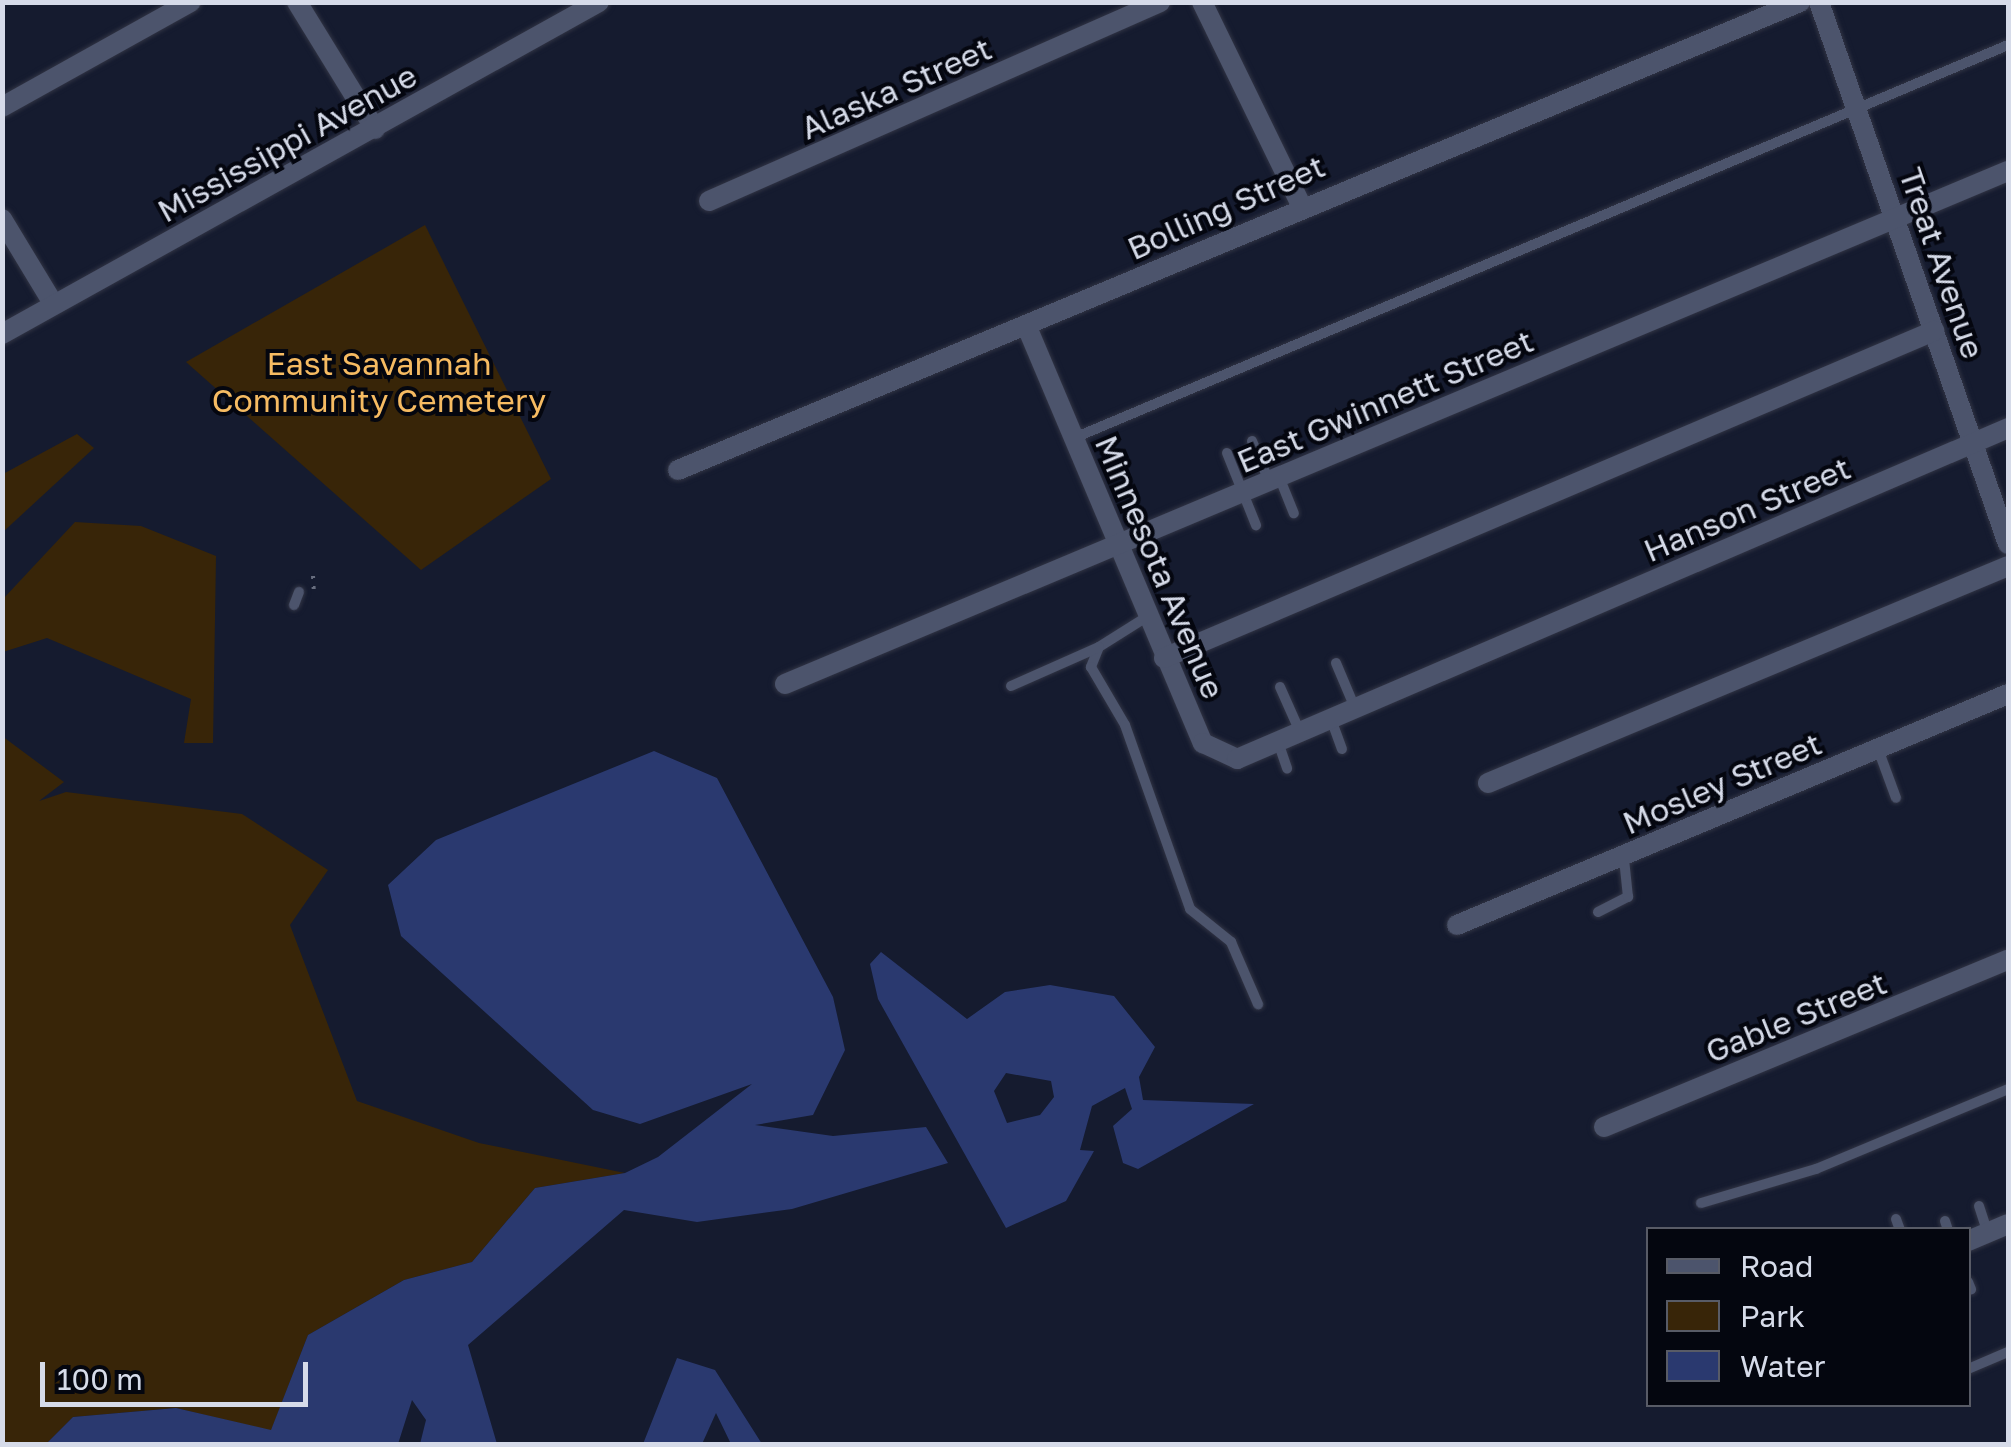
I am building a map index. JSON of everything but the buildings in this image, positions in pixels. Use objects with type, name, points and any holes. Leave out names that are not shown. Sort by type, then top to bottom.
[{"type":"street","points":[[2,107],[191,2]]},
{"type":"street","points":[[297,2],[375,129]]},
{"type":"street","name":"Mississippi Avenue","points":[[2,334],[599,2]]},
{"type":"street","name":"Alaska Street","points":[[709,200],[1160,2]]},
{"type":"street","points":[[1202,2],[1301,205]]},
{"type":"street","name":"Bolling Street","points":[[678,470],[1027,327],[1301,205],[1800,2]]},
{"type":"street","name":"Treat Avenue","points":[[1819,2],[2008,544]]},
{"type":"street","name":"East Gwinnett Street","points":[[785,684],[1114,550],[2008,170]]},
{"type":"street","points":[[2,220],[54,305]]},
{"type":"street","name":"Minnesota Avenue","points":[[1027,327],[1074,438],[1114,550],[1203,743],[1237,760],[1510,643]]},
{"type":"street","points":[[1164,658],[1934,331]]},
{"type":"street","name":"Hanson Street","points":[[1510,643],[2008,428]]},
{"type":"street","points":[[1488,783],[2008,566]]},
{"type":"street","name":"Mosley Street","points":[[1457,925],[2008,694]]},
{"type":"street","name":"Gable Street","points":[[1604,1126],[2008,960]]},
{"type":"street","points":[[1978,1237],[2008,1224]]},
{"type":"lane","points":[[1074,438],[1558,227],[1858,112],[2008,45]]},
{"type":"lane","points":[[1252,441],[1294,512]]},
{"type":"lane","points":[[1228,453],[1256,525]]},
{"type":"lane","points":[[294,605],[299,592]]},
{"type":"lane","points":[[1011,686],[1098,647],[1146,618]]},
{"type":"lane","points":[[1098,647],[1091,667],[1125,725],[1168,862],[1190,909],[1231,942],[1258,1004]]},
{"type":"lane","points":[[1336,663],[1355,709]]},
{"type":"lane","points":[[1280,687],[1300,732]]},
{"type":"lane","points":[[1330,720],[1342,749]]},
{"type":"lane","points":[[1278,742],[1287,768]]},
{"type":"lane","points":[[1878,749],[1896,798]]},
{"type":"lane","points":[[1598,912],[1628,897],[1624,858]]},
{"type":"lane","points":[[1702,1203],[1816,1170],[2008,1089]]},
{"type":"lane","points":[[1978,1237],[1980,1206]]},
{"type":"lane","points":[[1971,1368],[2008,1352]]},
{"type":"green space","name":"East Savannah Community Cemetery","points":[[425,225],[551,479],[421,570],[186,362]]},
{"type":"green space","points":[[77,434],[94,448],[3,532],[3,474]]},
{"type":"green space","points":[[75,522],[141,526],[216,556],[213,743],[184,743],[191,699],[47,638],[3,652],[3,599]]},
{"type":"green space","points":[[2,736],[64,782],[39,801],[66,792],[242,814],[328,870],[290,925],[357,1101],[479,1143],[625,1173],[535,1188],[472,1262],[404,1280],[308,1335],[271,1431],[176,1408],[73,1417],[46,1444],[3,1444]]},
{"type":"water","points":[[654,751],[717,778],[833,997],[845,1050],[813,1115],[755,1125],[833,1136],[926,1127],[948,1163],[792,1209],[697,1222],[624,1210],[468,1345],[497,1444],[420,1444],[426,1420],[412,1400],[398,1444],[46,1444],[73,1417],[176,1408],[271,1430],[308,1335],[404,1280],[472,1262],[535,1188],[625,1173],[658,1157],[752,1084],[640,1124],[593,1110],[401,936],[388,885],[436,840]]},
{"type":"water","points":[[881,952],[967,1019],[1005,992],[1050,985],[1114,996],[1155,1047],[1139,1077],[1143,1100],[1254,1104],[1138,1169],[1123,1163],[1113,1126],[1132,1109],[1125,1088],[1092,1106],[1080,1150],[1094,1151],[1066,1201],[1006,1228],[878,999],[870,964]],"holes":[[[1006,1073],[1051,1081],[1054,1097],[1040,1115],[1007,1123],[994,1091]]]},
{"type":"water","points":[[677,1358],[715,1370],[762,1444],[731,1444],[716,1413],[702,1444],[643,1444]]}]
